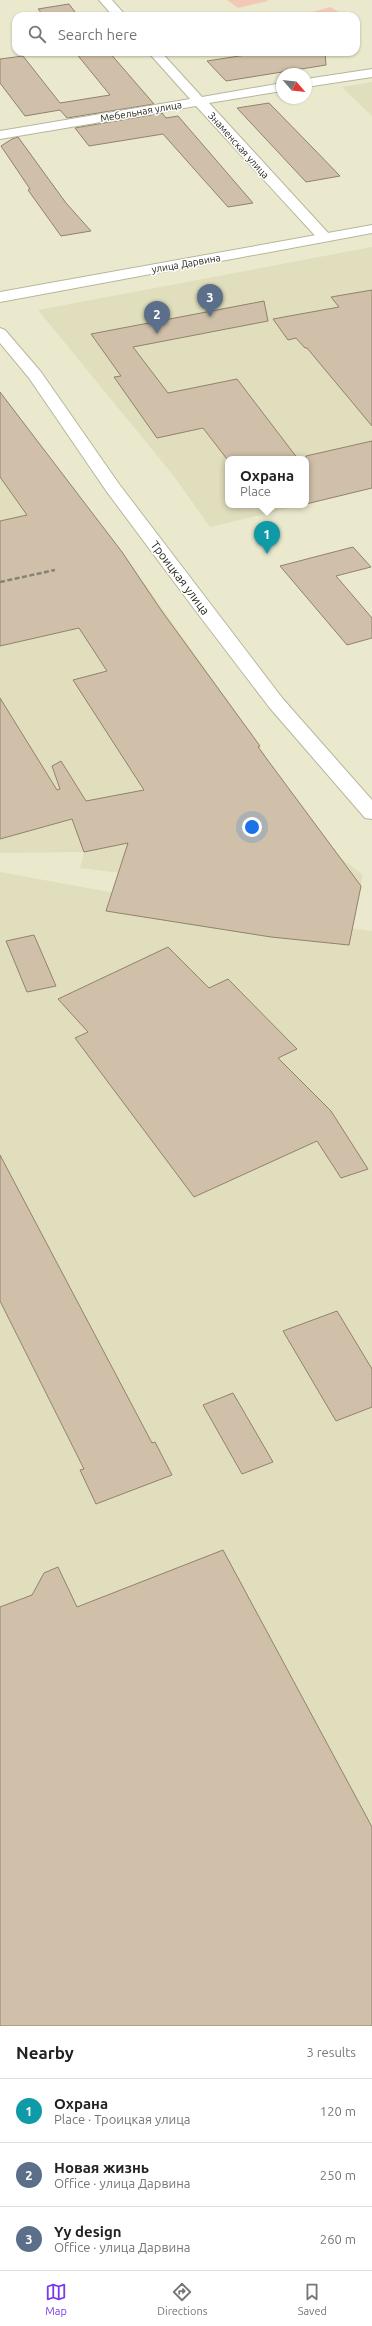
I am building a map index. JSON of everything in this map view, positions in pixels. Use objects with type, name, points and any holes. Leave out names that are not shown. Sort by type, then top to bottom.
[{"type":"street","points":[[104,0],[116,12]]},
{"type":"street","name":"Знаменская улица","points":[[158,56],[325,238]]},
{"type":"street","points":[[312,82],[372,73]]},
{"type":"street","name":"Мебельная улица","points":[[0,135],[276,88]]},
{"type":"street","name":"улица Дарвина","points":[[0,297],[372,229]]},
{"type":"street","name":"Троицкая улица","points":[[0,333],[35,375],[113,488],[276,703],[372,813]]},
{"type":"shaded area","points":[[227,0],[267,0],[268,1],[238,8]]},
{"type":"shaded area","points":[[330,7],[339,12],[312,12]]},
{"type":"shaded area","points":[[372,82],[372,116],[342,87]]},
{"type":"shaded area","points":[[372,247],[372,488],[309,503],[309,456],[225,456],[225,508],[289,508],[210,527],[173,475],[38,310]]},
{"type":"shaded area","points":[[0,392],[122,552],[260,746],[269,762],[341,858],[363,875],[357,902],[80,868],[84,852],[0,853]]},
{"type":"shaded area","points":[[0,872],[186,906],[372,931],[372,2026],[0,2026]]},
{"type":"building","points":[[69,4],[75,12],[41,12],[38,9]]},
{"type":"building","points":[[23,56],[60,103],[110,95],[78,56],[112,56],[154,104],[67,118],[60,110],[25,116],[0,83],[0,59]]},
{"type":"building","points":[[239,56],[325,56],[326,65],[307,68],[276,68],[276,73],[226,81],[207,61]]},
{"type":"building","points":[[269,103],[340,176],[306,182],[237,108]]},
{"type":"building","points":[[162,113],[166,118],[178,116],[253,203],[228,207],[163,134],[89,146],[75,128]]},
{"type":"building","points":[[18,137],[66,203],[91,231],[61,236],[28,190],[30,189],[1,146]]},
{"type":"building","points":[[372,290],[372,426],[307,348],[305,348],[296,338],[288,340],[273,319],[339,307],[331,297]]},
{"type":"building","points":[[264,301],[268,321],[133,347],[168,393],[237,379],[296,456],[225,456],[203,428],[157,438],[114,377],[121,376],[91,334]]},
{"type":"building","points":[[0,392],[122,552],[161,610],[260,746],[258,747],[361,886],[349,945],[271,937],[106,911],[128,843],[84,852],[72,819],[0,839],[0,698],[57,790],[60,789],[52,766],[61,761],[86,801],[144,790],[73,680],[107,671],[79,628],[0,646],[0,521],[27,515],[0,477]]},
{"type":"building","points":[[372,441],[372,488],[309,503],[309,456],[306,456]]},
{"type":"building","points":[[353,547],[371,567],[336,576],[372,618],[372,638],[347,645],[280,566]]},
{"type":"building","points":[[34,935],[56,986],[27,992],[6,941]]},
{"type":"building","points":[[168,947],[209,988],[228,979],[297,1049],[278,1058],[331,1111],[368,1169],[341,1178],[317,1141],[194,1197],[75,1038],[88,1032],[58,999]]},
{"type":"building","points":[[0,1155],[152,1443],[155,1442],[172,1475],[96,1504],[80,1470],[84,1469],[0,1301]]},
{"type":"building","points":[[337,1311],[372,1369],[372,1407],[336,1421],[283,1331]]},
{"type":"building","points":[[233,1393],[273,1462],[242,1474],[203,1405]]},
{"type":"building","points":[[223,1550],[372,1827],[372,2026],[0,2026],[0,1607],[32,1595],[44,1573],[58,1567],[77,1607]]},
{"type":"railway","points":[[0,582],[55,570]]},
{"type":"place","name":"Yy design","points":[[210,317]]},
{"type":"place","name":"Новая жизнь","points":[[157,334]]},
{"type":"place","name":"Охрана","points":[[267,554]]}]
